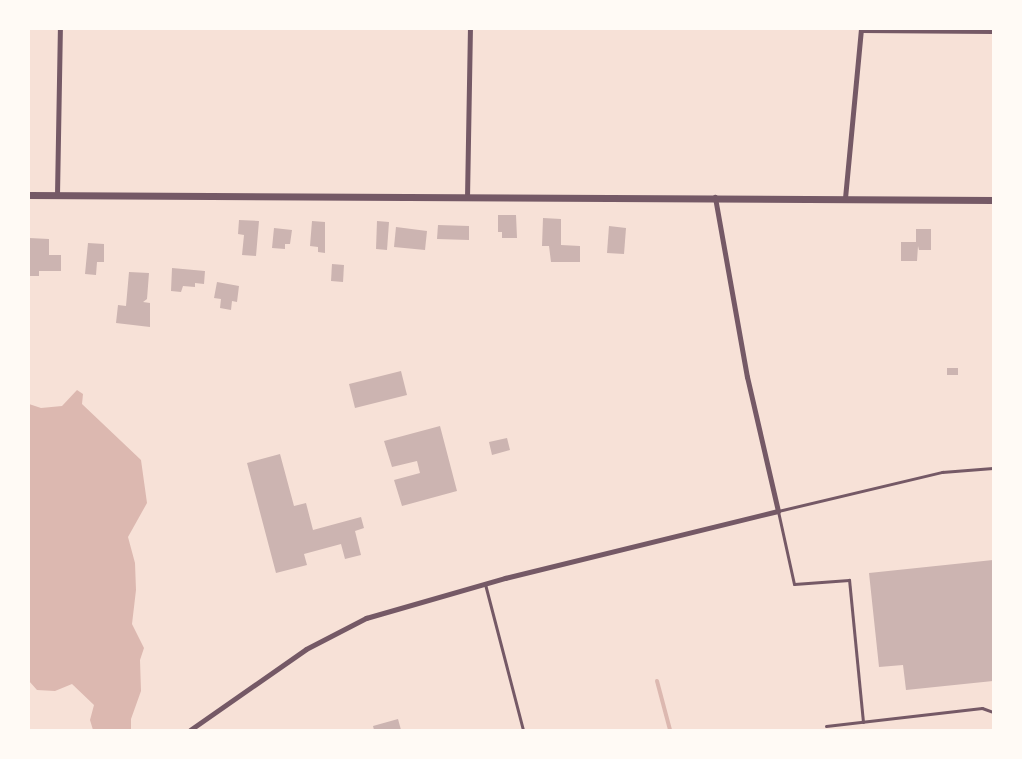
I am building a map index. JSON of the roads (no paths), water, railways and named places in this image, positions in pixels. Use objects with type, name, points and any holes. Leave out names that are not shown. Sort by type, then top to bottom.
[{"type":"street","points":[[57,195],[60,29]]},
{"type":"street","points":[[467,198],[470,29]]},
{"type":"street","points":[[845,198],[861,29],[993,31]]},
{"type":"street","points":[[29,195],[467,198],[714,197],[993,200]]},
{"type":"street","points":[[190,730],[335,632],[409,604],[778,511],[747,377],[714,197]]},
{"type":"lane","points":[[863,722],[849,580],[794,584],[778,511],[942,472],[993,468]]},
{"type":"lane","points":[[485,584],[523,730]]},
{"type":"lane","points":[[826,726],[982,708],[993,712]]},
{"type":"waterway","points":[[657,681],[670,730]]}]
